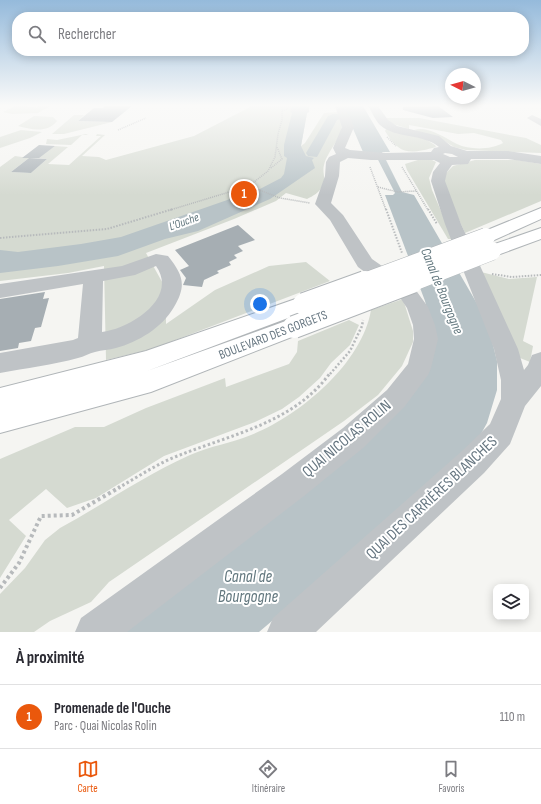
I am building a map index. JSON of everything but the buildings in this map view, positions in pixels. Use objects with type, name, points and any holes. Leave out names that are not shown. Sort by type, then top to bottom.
[{"type":"main road","name":"BOULEVARD DES GORGETS","points":[[0,420],[152,381],[294,327],[489,244],[522,220],[541,213]]},
{"type":"main road","name":"BOULEVARD DES GORGETS","points":[[7,397],[147,361],[304,304],[489,244],[538,233]]},
{"type":"street","points":[[346,135],[339,150],[345,154],[366,158],[399,156],[508,155],[541,160]]},
{"type":"street","points":[[423,135],[441,142],[450,155]]},
{"type":"street","points":[[322,204],[332,176],[333,162],[345,154]]},
{"type":"street","name":"QUAI DES CARRIÈRES BLANCHES","points":[[287,632],[479,457],[500,434],[514,399],[514,380],[506,349],[453,224],[438,181],[438,174],[450,155]]},
{"type":"street","name":"QUAI NICOLAS ROLIN","points":[[95,632],[341,448],[396,398],[418,368],[426,339],[424,325],[418,307],[408,294],[365,263],[359,256],[337,218],[322,204]]},
{"type":"street","points":[[522,220],[541,209]]},
{"type":"street","points":[[0,291],[48,282],[125,271],[151,260],[161,260],[169,268],[173,286],[168,301],[157,315],[140,328],[116,339],[89,343],[77,349],[0,363]]},
{"type":"street","points":[[89,343],[91,334],[93,276]]},
{"type":"street","points":[[514,399],[540,369],[541,362]]},
{"type":"path","points":[[269,170],[275,157],[278,135]]},
{"type":"path","points":[[0,238],[107,229],[249,186],[282,159],[277,147]]},
{"type":"path","points":[[366,158],[402,254]]},
{"type":"path","points":[[249,186],[280,198],[322,204]]},
{"type":"path","points":[[378,187],[398,192],[416,190]]},
{"type":"path","points":[[0,588],[6,583],[28,548],[41,516],[72,515],[160,464],[179,455],[254,429],[290,410],[320,387],[335,366],[350,351],[362,326],[364,312]]},
{"type":"shaded area","points":[[5,135],[35,135],[0,148],[0,137]]},
{"type":"shaded area","points":[[81,135],[71,145],[46,144],[47,139],[57,140]]},
{"type":"shaded area","points":[[96,135],[104,135],[82,156],[99,157],[106,160],[194,136],[303,135],[301,146],[310,135],[339,135],[324,165],[323,185],[314,195],[307,199],[286,193],[276,201],[234,219],[146,253],[166,289],[166,324],[215,290],[269,266],[306,262],[330,281],[152,349],[106,360],[104,266],[68,273],[0,281],[0,167],[15,156],[29,158],[11,172],[31,173],[47,159],[37,158],[55,146],[68,147],[48,164],[69,165],[101,136]]},
{"type":"shaded area","points":[[388,135],[411,135],[425,139],[436,147],[412,152],[406,151],[401,149]]},
{"type":"shaded area","points":[[430,135],[441,135],[462,146],[474,148],[492,147],[503,143],[501,140],[484,135],[513,135],[526,138],[541,145],[541,153],[466,150],[454,147],[443,140]]},
{"type":"shaded area","points":[[421,159],[436,162],[429,178],[432,190],[453,239],[448,239],[407,170],[405,164]]},
{"type":"shaded area","points":[[475,160],[517,160],[541,164],[541,201],[465,233],[443,184],[446,173],[453,166]]},
{"type":"shaded area","points":[[481,272],[509,279],[537,277],[523,341],[533,346],[530,362],[520,358]]},
{"type":"shaded area","points":[[403,299],[413,331],[413,342],[402,366],[378,395],[344,421],[109,582],[91,602],[50,621],[34,632],[0,632],[0,594],[25,568],[45,540],[60,528],[173,463],[198,452],[251,435],[289,415],[326,386],[342,368],[355,350],[365,330],[371,310]]},
{"type":"shaded area","points":[[349,320],[359,325],[350,345],[331,363],[320,378],[299,397],[282,409],[255,422],[164,456],[96,498],[67,508],[46,489],[9,520],[26,536],[0,578],[0,459],[75,427],[104,427],[146,408],[225,378],[226,387],[289,364],[297,352],[298,341]]},
{"type":"water","name":"L'Ouche","points":[[286,135],[303,135],[301,146],[306,156],[314,158],[312,160],[315,168],[270,199],[198,231],[165,239],[118,256],[58,266],[0,273],[0,250],[18,252],[121,237],[233,198],[242,193],[258,190],[281,178],[284,174],[287,158],[284,156],[284,145]]},
{"type":"water","name":"Canal de Bourgogne","points":[[316,135],[329,135],[317,157],[308,156],[306,153]]},
{"type":"water","name":"Canal de Bourgogne","points":[[356,135],[380,135],[390,152],[382,152],[402,192],[414,195],[479,307],[490,333],[497,361],[497,390],[487,423],[471,452],[259,632],[122,632],[386,423],[429,317],[425,301],[385,195],[393,195],[395,193],[374,152],[363,152]]},
{"type":"place","name":"Promenade de l'Ouche","points":[[244,194]]}]
